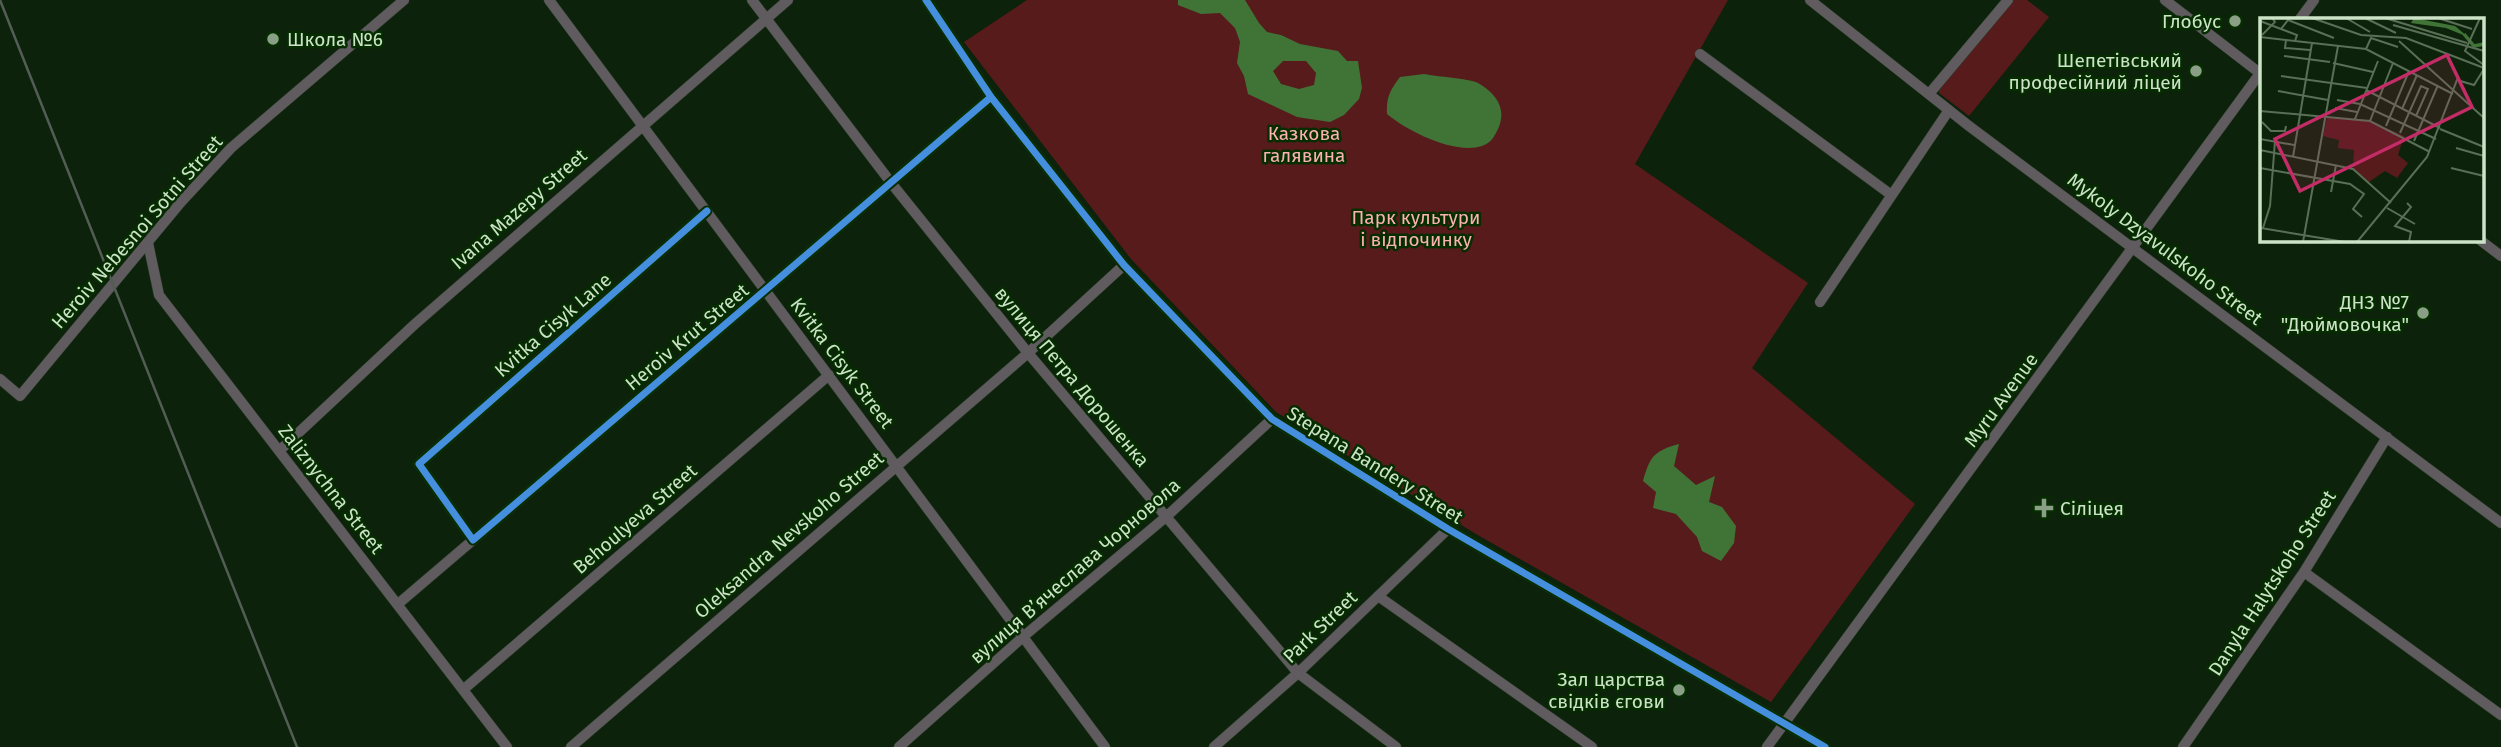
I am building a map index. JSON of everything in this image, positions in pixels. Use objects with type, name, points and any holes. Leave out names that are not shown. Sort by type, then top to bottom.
[{"type":"street","name":"Heroiv Nebesnoi Sotni Street","points":[[0,379],[20,396],[181,202],[231,148],[404,0]]},
{"type":"street","name":"Kvitka Cisyk Street","points":[[548,0],[1105,747]]},
{"type":"street","name":"вулиця Петра Дорошенка","points":[[752,0],[892,184],[1028,353],[1298,673],[1396,747]]},
{"type":"street","name":"Ivana Mazepy Street","points":[[279,451],[415,324],[788,0]]},
{"type":"street","name":"Stepana Bandery Street","points":[[926,0],[991,97],[1124,265],[1272,419],[1448,529],[1825,747]]},
{"type":"street","name":"Mykoly Dzyavulskoho Street","points":[[1810,0],[1949,110],[2501,523]]},
{"type":"street","points":[[1929,94],[2008,0]]},
{"type":"street","points":[[2165,0],[2260,72]]},
{"type":"street","points":[[2301,18],[2314,0]]},
{"type":"street","points":[[1700,54],[1890,194]]},
{"type":"street","name":"Myru Avenue","points":[[1767,747],[2260,74]]},
{"type":"street","name":"Heroiv Krut Street","points":[[398,604],[991,97]]},
{"type":"street","points":[[1820,302],[1890,194],[1949,110]]},
{"type":"street","name":"Kvitka Cisyk Lane","points":[[473,540],[419,464],[707,211]]},
{"type":"street","points":[[2483,242],[2501,256]]},
{"type":"street","name":"Zaliznychna Street","points":[[148,243],[159,295],[507,747]]},
{"type":"street","name":"Oleksandra Nevskoho Street","points":[[571,747],[1028,353],[1124,265]]},
{"type":"street","name":"Behoulyeva Street","points":[[464,689],[829,375]]},
{"type":"street","name":"вулиця Вʼячеслава Чорновола","points":[[899,747],[1024,636],[1167,516],[1272,419]]},
{"type":"street","name":"Danyla Halytskoho Street","points":[[2183,747],[2304,572],[2387,437]]},
{"type":"street","name":"Park Street","points":[[1214,747],[1298,673],[1448,529]]},
{"type":"street","points":[[2304,572],[2501,715]]},
{"type":"street","points":[[1378,596],[1592,747]]},
{"type":"green space","name":"Парк культури і відпочинку","points":[[1027,0],[1728,0],[1635,164],[1808,283],[1752,368],[1915,504],[1771,702],[1476,534],[1276,412],[1131,259],[964,42]]},
{"type":"green space","points":[[2012,0],[2027,0],[2049,17],[1969,116],[1939,93],[1939,85]]},
{"type":"shaded area","points":[[1178,0],[1245,0],[1267,32],[1300,44],[1338,51],[1347,61],[1358,61],[1362,88],[1359,99],[1344,115],[1330,122],[1297,117],[1248,94],[1244,76],[1237,63],[1240,42],[1235,28],[1220,13],[1201,14],[1178,5]],"holes":[[[1283,61],[1306,61],[1316,73],[1314,85],[1299,89],[1281,84],[1273,71]]]},
{"type":"shaded area","points":[[1424,74],[1473,81],[1491,92],[1499,103],[1501,116],[1497,131],[1487,144],[1471,148],[1445,144],[1419,134],[1387,114],[1389,94],[1400,77]]},
{"type":"shaded area","points":[[1679,444],[1674,466],[1696,485],[1715,476],[1709,502],[1722,507],[1736,526],[1734,543],[1721,561],[1702,551],[1697,537],[1676,514],[1653,508],[1656,492],[1643,481],[1654,456]]},
{"type":"railway","points":[[0,0],[297,747]]},
{"type":"cycle path","points":[[926,0],[991,97],[1124,265],[1272,419],[1448,529],[1825,747]]},
{"type":"cycle path","points":[[707,211],[419,464],[473,540],[991,97]]},
{"type":"place","name":"Глобус","points":[[2235,21]]},
{"type":"place","name":"Школа №6","points":[[273,39]]},
{"type":"place","name":"Шепетівський професійний ліцей","points":[[2196,71]]},
{"type":"place","name":"ДНЗ №7 \"Дюймовочка\"","points":[[2423,313]]},
{"type":"place","name":"Сіліцея","points":[[2044,508]]},
{"type":"place","name":"Зал царства свідків єгови","points":[[1679,690]]},
{"type":"park label","name":"Казкова галявина","points":[[1304,144]]}]
